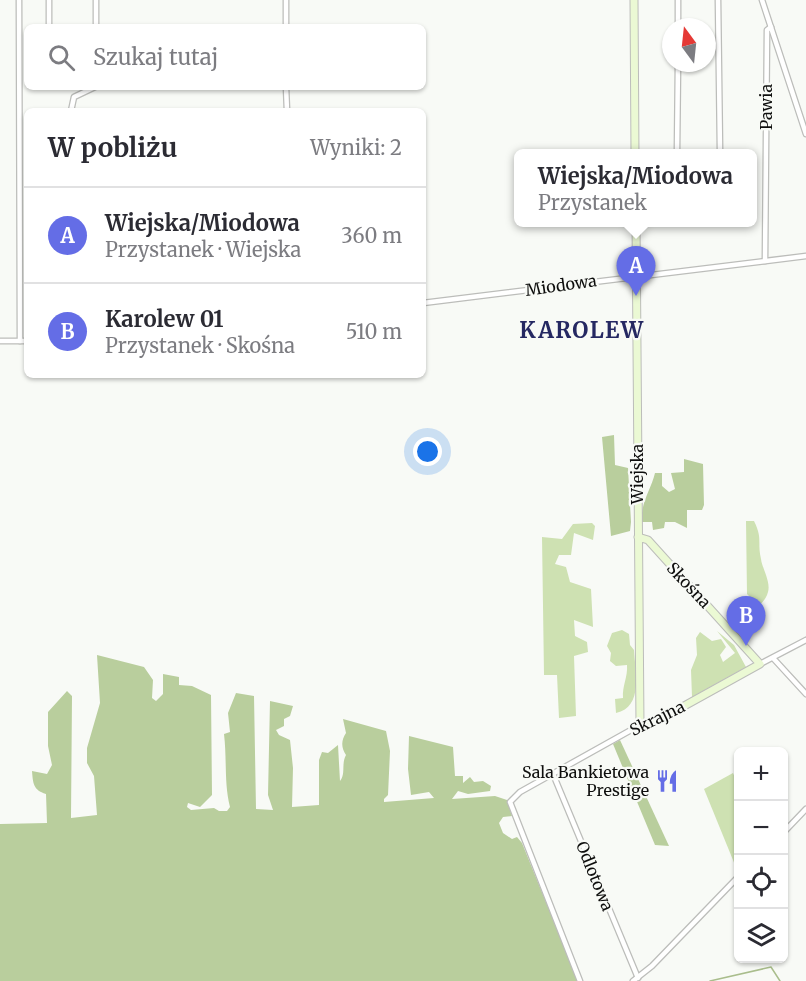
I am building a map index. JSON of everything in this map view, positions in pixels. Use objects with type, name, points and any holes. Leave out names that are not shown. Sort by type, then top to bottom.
[{"type":"street","points":[[19,0],[20,341]]},
{"type":"street","points":[[49,0],[49,24]]},
{"type":"street","points":[[96,0],[96,24]]},
{"type":"street","points":[[286,0],[286,24]]},
{"type":"street","points":[[634,0],[635,149]]},
{"type":"street","points":[[678,0],[678,18]]},
{"type":"street","points":[[718,0],[720,149]]},
{"type":"street","points":[[762,0],[806,134]]},
{"type":"street","name":"Pawia","points":[[765,261],[767,30],[771,27]]},
{"type":"street","points":[[677,149],[678,72]]},
{"type":"street","points":[[72,108],[74,97],[89,90]]},
{"type":"street","points":[[286,90],[287,108]]},
{"type":"street","name":"Wiejska","points":[[636,227],[640,725]]},
{"type":"street","name":"Miodowa","points":[[426,303],[636,275],[806,256]]},
{"type":"street","points":[[0,341],[24,341]]},
{"type":"street","name":"Skośna","points":[[638,537],[649,542],[760,664]]},
{"type":"street","name":"Skrajna","points":[[580,981],[510,806],[511,799],[640,725],[657,721],[806,640]]},
{"type":"street","points":[[773,658],[806,694]]},
{"type":"street","name":"Odlotowa","points":[[554,774],[635,980]]},
{"type":"street","points":[[788,827],[806,809]]},
{"type":"street","points":[[635,980],[734,881]]},
{"type":"green space","points":[[614,435],[615,465],[628,468],[631,522],[630,531],[611,536],[602,437]]},
{"type":"green space","points":[[684,459],[703,464],[704,505],[702,510],[687,510],[687,528],[675,522],[665,522],[664,528],[653,530],[652,522],[642,522],[642,515],[655,473],[662,473],[662,486],[669,492],[675,489],[671,473],[684,472]]},
{"type":"green space","points":[[746,521],[754,521],[757,527],[760,553],[769,588],[766,597],[753,610],[747,608],[751,598],[747,594]]},
{"type":"green space","points":[[592,523],[595,526],[593,540],[574,533],[571,555],[559,555],[555,564],[566,567],[570,582],[591,589],[593,627],[574,620],[575,636],[587,642],[588,652],[574,656],[576,716],[559,718],[557,675],[544,675],[542,537],[562,539],[573,524]]},
{"type":"green space","points":[[622,630],[629,634],[630,645],[634,650],[636,687],[631,704],[616,713],[615,699],[623,698],[627,665],[616,666],[610,661],[611,653],[607,646],[612,633]]},
{"type":"green space","points":[[717,631],[734,645],[746,667],[692,697],[691,670],[697,655],[696,638],[700,632],[712,641],[721,639],[726,647],[720,655],[723,662],[735,653]]},
{"type":"green space","points":[[97,655],[144,667],[153,680],[152,698],[156,701],[163,694],[163,674],[179,677],[179,685],[192,686],[211,695],[212,795],[200,807],[188,803],[187,807],[191,810],[214,808],[227,811],[230,807],[224,734],[230,732],[228,713],[236,693],[254,696],[256,809],[273,810],[268,795],[270,701],[293,706],[290,716],[284,719],[284,726],[276,730],[279,735],[290,740],[293,768],[292,807],[319,805],[319,760],[322,752],[328,753],[338,745],[340,781],[342,778],[346,755],[342,744],[346,733],[343,719],[386,731],[390,751],[388,795],[384,802],[434,798],[429,792],[411,795],[408,769],[409,736],[453,747],[455,776],[463,776],[463,783],[470,777],[474,782],[483,781],[491,786],[490,791],[468,794],[458,791],[452,799],[495,796],[507,800],[512,816],[503,817],[499,823],[503,833],[512,839],[517,837],[522,843],[578,981],[0,981],[0,824],[47,823],[46,794],[35,786],[32,771],[47,774],[52,765],[48,746],[48,712],[67,691],[72,696],[71,818],[97,815],[94,776],[87,763],[87,748],[100,703]]},
{"type":"green space","points":[[620,740],[669,846],[655,845],[613,744]]},
{"type":"green space","points":[[733,773],[734,863],[704,789]]},
{"type":"waterway","points":[[710,981],[771,967],[780,981]]},
{"type":"place","name":"Wiejska/Miodowa","points":[[636,296]]},
{"type":"place","name":"Karolew 01","points":[[746,646]]},
{"type":"place","name":"Sala Bankietowa Prestige","points":[[667,781]]},
{"type":"district","name":"KAROLEW","points":[[582,330]]}]
